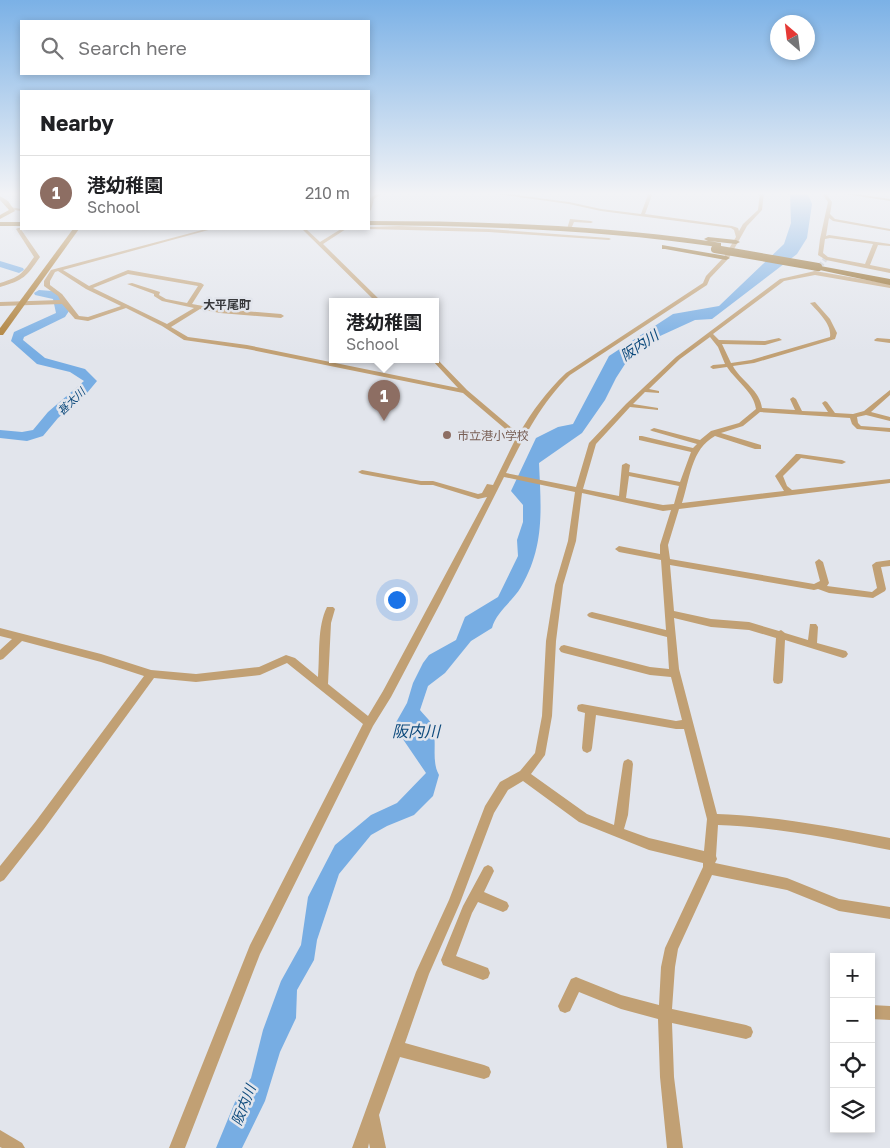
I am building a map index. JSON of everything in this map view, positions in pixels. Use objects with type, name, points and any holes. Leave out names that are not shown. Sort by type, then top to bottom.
[{"type":"highway","points":[[660,246],[726,258]]},
{"type":"highway","points":[[705,246],[890,277]]},
{"type":"highway","points":[[819,264],[890,282]]},
{"type":"main road","points":[[0,334],[57,246]]},
{"type":"main road","points":[[0,324],[63,246]]},
{"type":"street","points":[[0,285],[17,280],[25,274],[37,257],[31,246]]},
{"type":"street","points":[[127,306],[88,319],[77,318],[63,302],[60,295],[47,286],[47,280],[51,274],[58,270],[149,246]]},
{"type":"street","points":[[322,246],[375,298]]},
{"type":"street","points":[[177,1148],[255,950],[369,723],[400,669],[502,477],[520,438],[554,386],[568,374],[705,284],[708,277],[726,258],[733,246]]},
{"type":"street","points":[[821,246],[820,254],[826,258],[890,271]]},
{"type":"street","points":[[867,266],[875,246]]},
{"type":"street","points":[[58,270],[88,288],[127,306],[186,339],[247,347],[465,391]]},
{"type":"street","points":[[88,288],[128,272],[201,285],[189,304]]},
{"type":"street","points":[[360,1148],[371,1113],[424,972],[454,903],[490,810],[504,786],[524,775],[540,755],[545,732],[553,622],[560,585],[572,541],[576,490],[593,443],[628,405],[678,358],[782,280],[815,273],[890,286]]},
{"type":"street","points":[[130,284],[158,293],[156,295],[164,300],[220,311],[281,316]]},
{"type":"street","points":[[0,304],[63,302]]},
{"type":"street","points":[[220,311],[228,302]]},
{"type":"street","points":[[713,367],[752,362],[833,338],[834,333],[828,320],[813,303]]},
{"type":"street","points":[[167,327],[199,307]]},
{"type":"street","points":[[709,334],[718,342],[729,365],[743,385],[758,400],[759,410]]},
{"type":"street","points":[[718,342],[765,343],[779,340]]},
{"type":"street","points":[[877,340],[890,341]]},
{"type":"street","points":[[438,363],[465,391],[520,438]]},
{"type":"street","points":[[644,390],[657,392]]},
{"type":"street","points":[[675,1148],[667,1077],[666,1013],[668,966],[672,948],[710,863],[714,819],[687,724],[675,673],[664,545],[695,451],[702,442],[714,433],[745,422],[753,412],[759,410],[853,416],[866,412],[888,396]]},
{"type":"street","points":[[793,399],[800,412]]},
{"type":"street","points":[[825,403],[832,414]]},
{"type":"street","points":[[628,405],[656,409]]},
{"type":"street","points":[[866,412],[890,419]]},
{"type":"street","points":[[853,416],[855,424],[859,428],[890,430]]},
{"type":"street","points":[[654,430],[702,442]]},
{"type":"street","points":[[714,433],[758,447]]},
{"type":"street","points":[[642,438],[695,451]]},
{"type":"street","points":[[790,493],[784,487],[780,476],[798,456],[842,462]]},
{"type":"street","points":[[622,500],[626,469],[683,485]]},
{"type":"street","points":[[362,472],[421,483],[433,483],[478,497],[485,495],[493,481],[502,477],[663,508],[890,481]]},
{"type":"street","points":[[619,549],[666,560],[814,587],[825,583],[819,562]]},
{"type":"street","points":[[819,586],[829,590],[873,595],[882,589],[876,565],[890,563]]},
{"type":"street","points":[[323,686],[326,623],[330,608]]},
{"type":"street","points":[[669,612],[711,623],[749,626],[843,654]]},
{"type":"street","points":[[592,615],[660,633],[671,634]]},
{"type":"street","points":[[812,645],[813,626]]},
{"type":"street","points":[[0,632],[101,658],[151,674],[196,678],[260,671],[286,659],[369,723]]},
{"type":"street","points":[[778,680],[781,634]]},
{"type":"street","points":[[0,656],[20,637]]},
{"type":"street","points":[[564,649],[650,671],[675,673]]},
{"type":"street","points":[[0,876],[40,825],[151,674]]},
{"type":"street","points":[[588,748],[587,709],[676,725],[687,724]]},
{"type":"street","points":[[618,831],[622,815],[628,764]]},
{"type":"street","points":[[524,775],[583,818],[649,844],[787,884],[839,905],[890,913]]},
{"type":"street","points":[[714,819],[742,820],[834,833],[890,844]]},
{"type":"street","points":[[483,973],[448,960],[467,910],[488,871]]},
{"type":"street","points":[[476,895],[503,906]]},
{"type":"street","points":[[454,903],[467,910]]},
{"type":"street","points":[[565,1006],[576,984],[622,1002],[675,1017],[746,1032]]},
{"type":"street","points":[[875,1012],[890,1013]]},
{"type":"street","points":[[395,1048],[484,1072]]},
{"type":"street","points":[[371,1113],[378,1148]]},
{"type":"street","points":[[0,1138],[17,1148]]},
{"type":"water","name":"阪内川","points":[[782,246],[802,246],[797,254],[712,319],[695,320],[636,347],[616,378],[605,400],[582,433],[539,463],[540,527],[538,542],[529,572],[521,587],[497,617],[492,628],[471,641],[445,673],[428,686],[420,710],[431,723],[433,729],[435,762],[439,775],[433,796],[414,815],[371,835],[339,874],[317,940],[314,960],[297,990],[296,1018],[280,1052],[265,1101],[242,1148],[216,1148],[235,1102],[251,1078],[263,1030],[281,981],[301,945],[308,897],[335,845],[371,815],[397,803],[426,773],[394,726],[407,703],[413,683],[429,655],[456,640],[465,617],[498,597],[518,556],[517,540],[523,522],[523,505],[511,491],[536,438],[558,427],[573,424],[609,356],[673,314],[719,306]]},
{"type":"waterway","name":"甚太川","points":[[0,264],[19,270]]},
{"type":"waterway","name":"甚太川","points":[[0,434],[27,437],[35,435],[53,415],[91,381],[81,372],[74,369],[41,361],[17,341],[18,335],[61,315],[63,311],[58,297],[52,294],[39,293]]},
{"type":"tunnel","points":[[815,273],[826,258]]},
{"type":"place","name":"港幼稚園","points":[[384,421]]},
{"type":"place","name":"市立港小学校","points":[[447,435]]},
{"type":"district","name":"大平尾町","points":[[227,304]]}]
